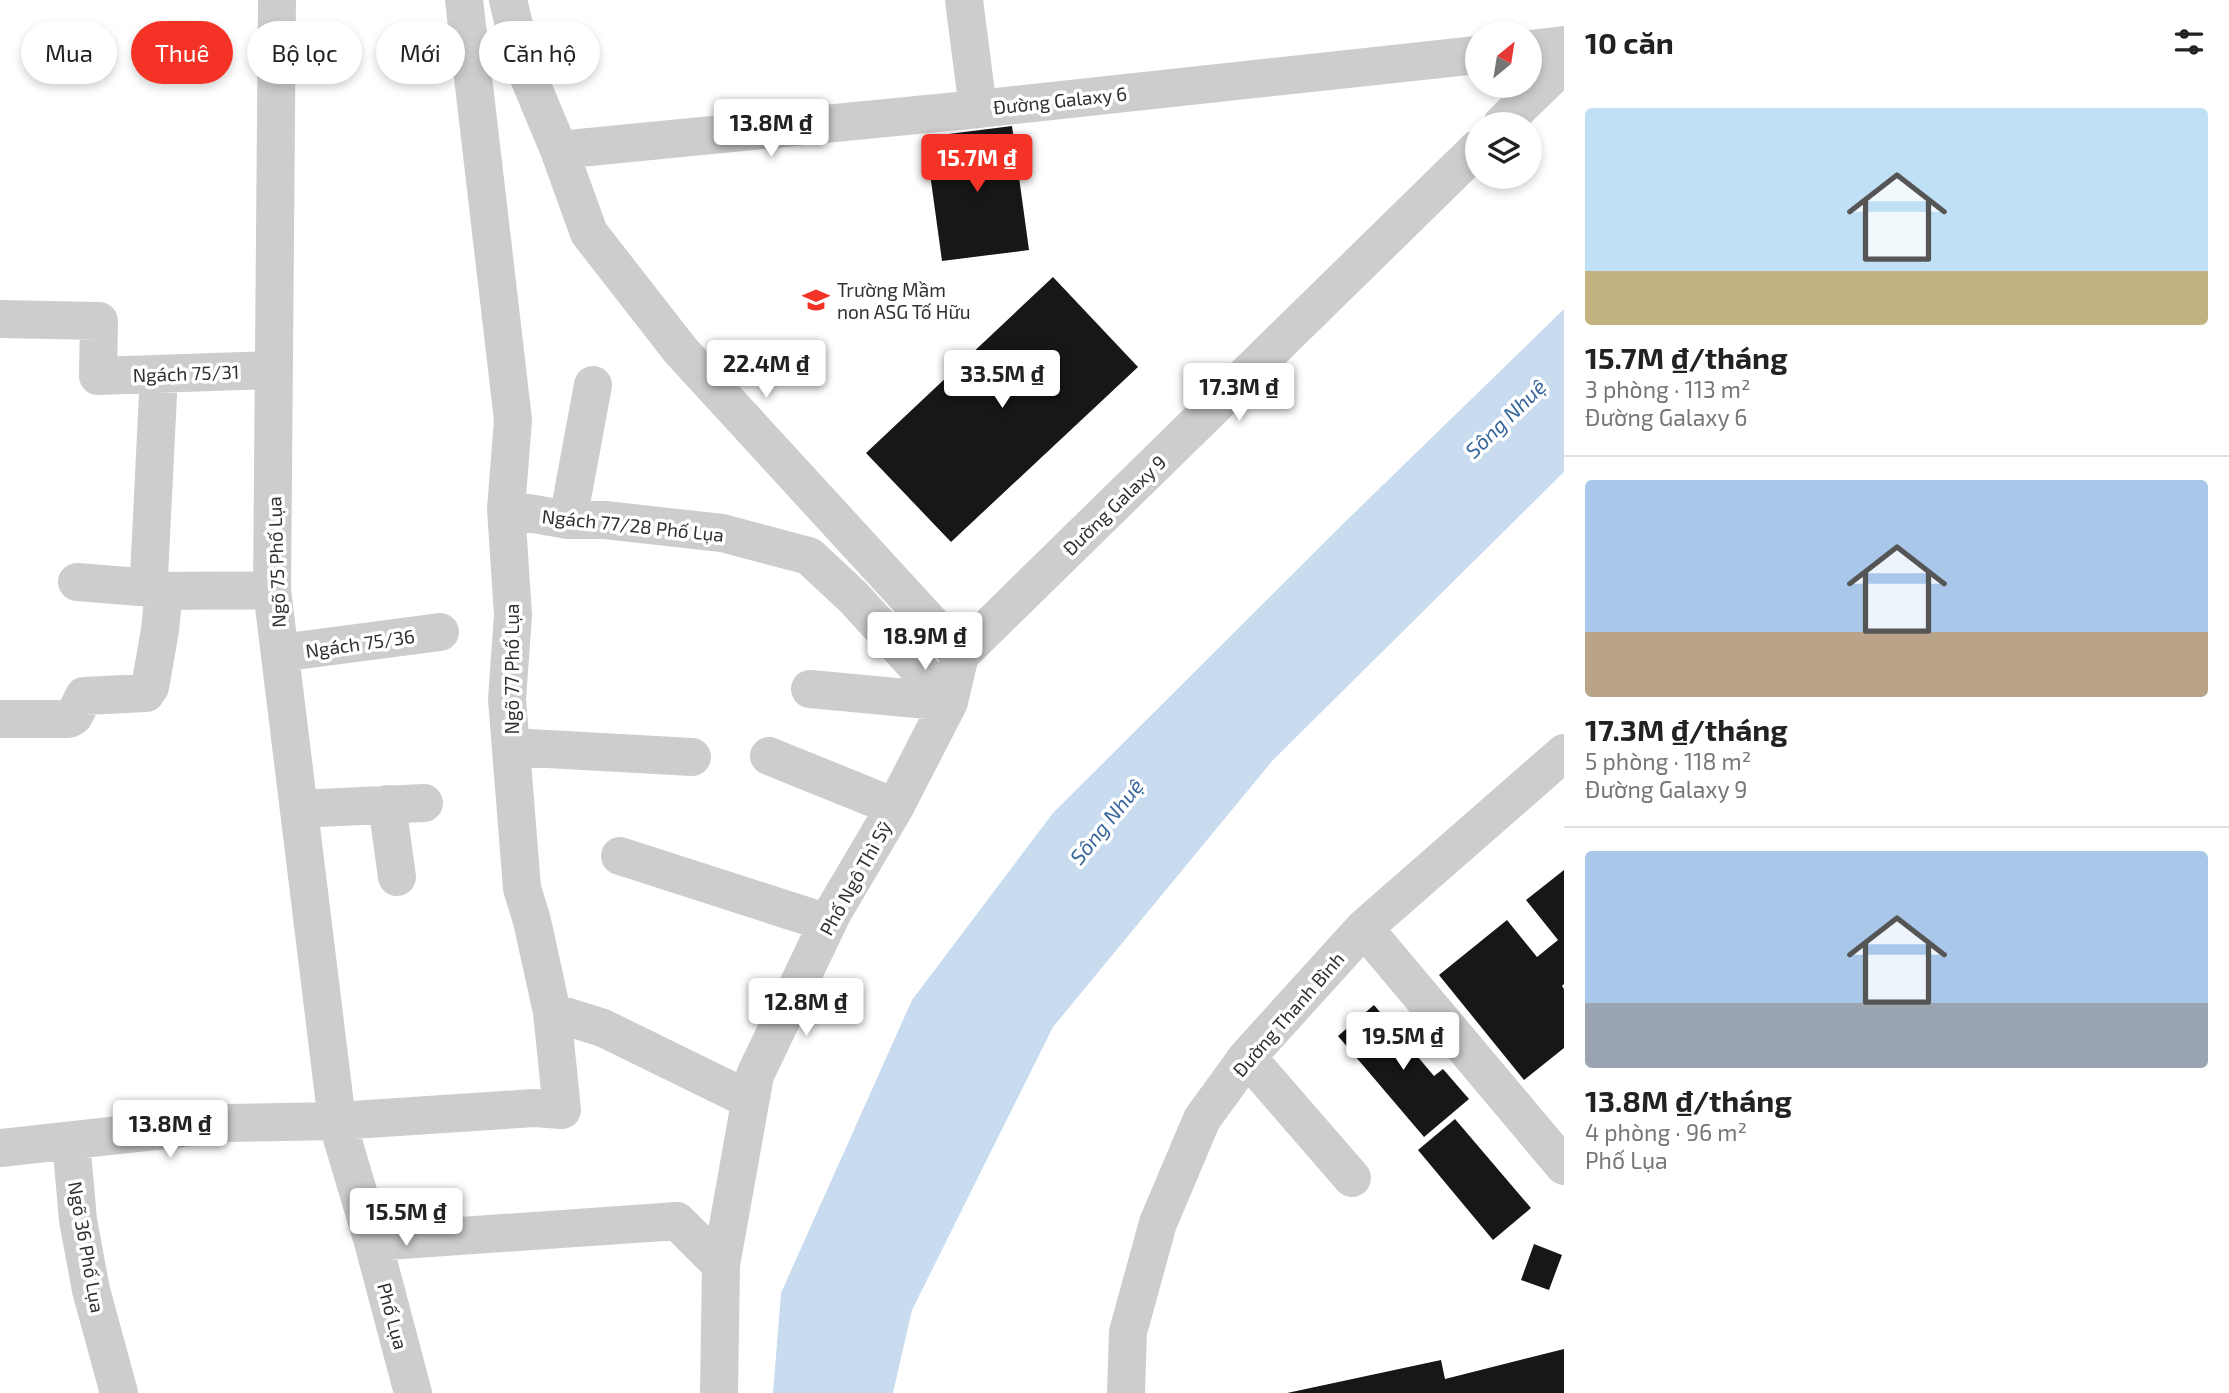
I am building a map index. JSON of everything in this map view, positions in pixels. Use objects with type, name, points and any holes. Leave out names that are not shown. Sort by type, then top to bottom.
[{"type":"street","name":"Ngõ 75 Phố Lụa","points":[[277,0],[272,590],[337,1121]]},
{"type":"street","name":"Ngõ 77 Phố Lụa","points":[[337,1121],[534,1108],[562,1110],[552,1012],[522,888],[507,699],[513,615],[506,509],[513,420],[464,0]]},
{"type":"street","points":[[508,0],[524,66],[559,150],[589,233],[681,351],[960,655]]},
{"type":"street","points":[[964,0],[978,109]]},
{"type":"street","points":[[1542,48],[1564,45]]},
{"type":"street","name":"Đường Galaxy 6","points":[[559,150],[978,109],[1465,56]]},
{"type":"street","points":[[1514,112],[1564,64]]},
{"type":"street","name":"Đường Galaxy 9","points":[[960,655],[1465,161]]},
{"type":"street","name":"Ngách 75/31","points":[[0,319],[99,321],[98,376],[274,370]]},
{"type":"street","points":[[158,589],[150,586],[149,578],[159,374]]},
{"type":"street","points":[[568,520],[593,385]]},
{"type":"street","name":"Ngách 77/28 Phố Lụa","points":[[506,509],[568,520],[605,520],[722,534],[809,556],[853,597],[948,702]]},
{"type":"street","points":[[809,556],[840,526]]},
{"type":"street","points":[[77,582],[158,589],[272,590]]},
{"type":"street","points":[[0,719],[69,719],[74,716],[81,699],[86,695],[146,693],[150,687],[160,630],[158,589]]},
{"type":"street","name":"Ngách 75/36","points":[[280,653],[440,632]]},
{"type":"street","name":"Phố Ngô Thì Sỹ","points":[[719,1393],[721,1265],[755,1075],[828,923],[895,807],[948,702],[960,655]]},
{"type":"street","points":[[810,689],[948,702]]},
{"type":"street","points":[[511,747],[692,757]]},
{"type":"street","name":"Đường Thanh Bình","points":[[1126,1393],[1128,1332],[1158,1223],[1202,1119],[1247,1057],[1364,928],[1564,753]]},
{"type":"street","points":[[769,756],[895,807]]},
{"type":"street","points":[[299,809],[425,803]]},
{"type":"street","points":[[387,804],[397,877]]},
{"type":"street","points":[[620,856],[828,923]]},
{"type":"street","points":[[1364,928],[1564,1166]]},
{"type":"street","points":[[552,1012],[603,1028],[750,1100]]},
{"type":"street","points":[[1247,1057],[1353,1178]]},
{"type":"street","points":[[0,1147],[228,1123],[337,1121]]},
{"type":"street","name":"Phố Lụa","points":[[337,1121],[373,1242],[413,1393]]},
{"type":"street","name":"Ngõ 36 Phố Lụa","points":[[71,1141],[78,1220],[91,1290],[119,1393]]},
{"type":"street","points":[[373,1242],[677,1221],[721,1265]]},
{"type":"water","name":"Sông Nhuệ","points":[[1564,309],[1564,472],[1273,760],[1053,1027],[912,1310],[893,1393],[773,1393],[781,1293],[912,1000],[1053,813],[1348,519]]},
{"type":"building","points":[[1012,126],[1029,250],[942,261],[925,137]]},
{"type":"building","points":[[1053,277],[1138,367],[951,542],[866,453]]},
{"type":"building","points":[[1564,870],[1564,1048],[1524,1080],[1439,975],[1507,920],[1537,957],[1558,940],[1526,900]]},
{"type":"building","points":[[1374,1005],[1434,1076],[1443,1069],[1469,1099],[1424,1137],[1338,1036]]},
{"type":"building","points":[[1455,1119],[1531,1208],[1493,1240],[1418,1150]]},
{"type":"building","points":[[1534,1244],[1562,1255],[1549,1290],[1521,1280]]},
{"type":"building","points":[[1564,1349],[1564,1393],[1287,1393],[1441,1360],[1445,1379]]},
{"type":"place","name":"Trường Mầm non ASG Tố Hữu","points":[[816,300]]}]
